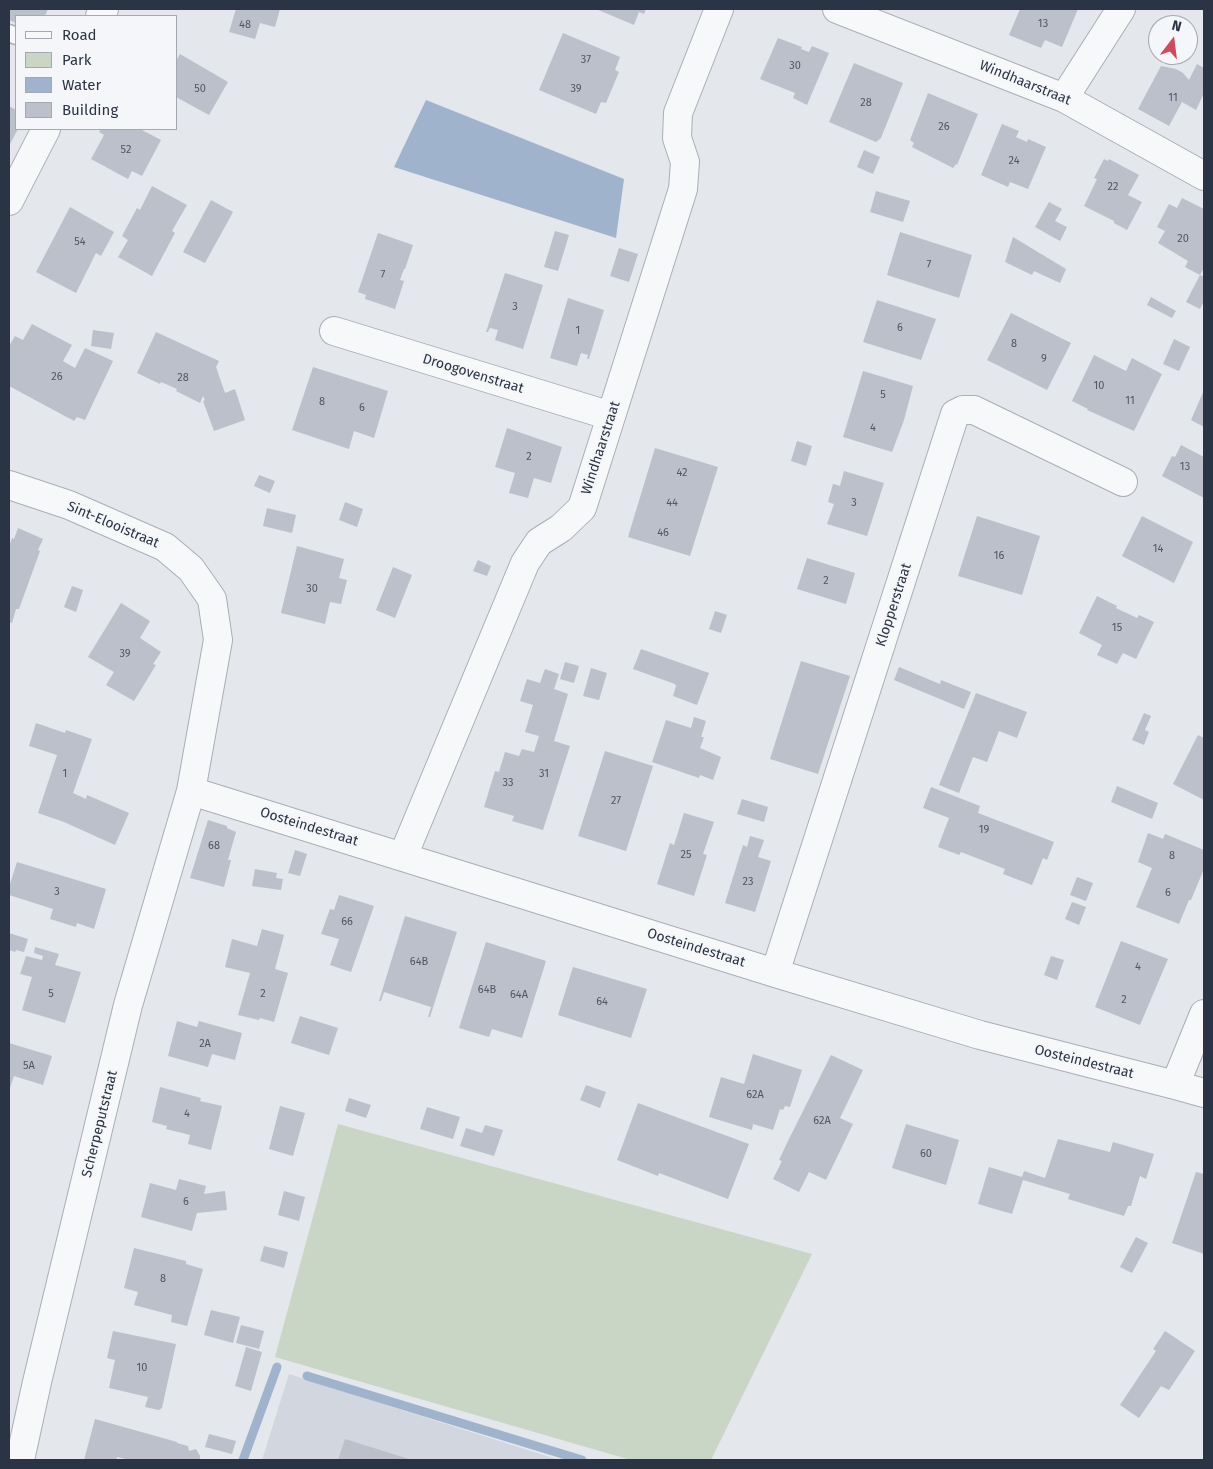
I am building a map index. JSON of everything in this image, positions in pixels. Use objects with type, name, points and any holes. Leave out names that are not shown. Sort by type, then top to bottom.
[{"type":"street","name":"Windhaarstraat","points":[[403,856],[525,563],[539,542],[561,528],[582,508],[683,189],[685,162],[677,138],[678,113],[720,9]]},
{"type":"street","name":"Windhaarstraat","points":[[837,9],[1064,98],[1204,176]]},
{"type":"street","points":[[1064,98],[1121,9]]},
{"type":"street","points":[[9,201],[45,130]]},
{"type":"street","name":"Droogovenstraat","points":[[334,331],[611,416]]},
{"type":"street","name":"Klopperstraat","points":[[775,973],[955,414],[962,410],[974,410],[1123,482]]},
{"type":"street","name":"Sint-Elooistraat","points":[[9,485],[69,506],[165,547],[191,569],[212,599],[218,640],[191,791]]},
{"type":"street","name":"Oosteindestraat","points":[[191,791],[980,1035],[1204,1093]]},
{"type":"street","name":"Scherpeputstraat","points":[[20,1460],[128,1005],[191,791]]},
{"type":"street","points":[[1175,1085],[1204,1014]]},
{"type":"shaded area","points":[[289,1374],[559,1460],[262,1460]]},
{"type":"green space","points":[[338,1124],[812,1254],[711,1460],[631,1460],[275,1357]]},
{"type":"water","points":[[426,100],[624,179],[616,238],[394,167]]},
{"type":"building","points":[[9,9],[48,9],[45,15],[15,15],[15,23],[9,20]]},
{"type":"building","points":[[236,9],[280,9],[275,27],[260,23],[255,39],[229,32]]},
{"type":"building","points":[[596,9],[646,9],[644,14],[639,12],[634,25]]},
{"type":"building","points":[[1020,9],[1078,9],[1062,47],[1045,40],[1041,48],[1009,35]]},
{"type":"building","points":[[563,33],[620,57],[615,70],[619,72],[606,103],[601,102],[596,114],[539,90]]},
{"type":"building","points":[[778,38],[802,47],[801,49],[809,52],[812,46],[829,53],[807,105],[793,98],[795,93],[760,79]]},
{"type":"building","points":[[180,54],[228,82],[209,115],[178,98],[178,58]]},
{"type":"building","points":[[854,63],[903,83],[881,138],[876,142],[829,122]]},
{"type":"building","points":[[1196,65],[1204,68],[1204,93],[1196,110],[1182,102],[1169,126],[1138,109],[1161,66],[1176,69],[1189,80]]},
{"type":"building","points":[[928,93],[978,114],[957,165],[953,168],[912,147],[914,143],[910,140]]},
{"type":"building","points":[[9,106],[15,109],[15,130],[17,130],[9,146]]},
{"type":"building","points":[[1002,124],[1019,131],[1016,137],[1027,142],[1028,139],[1046,147],[1028,189],[1010,182],[1008,187],[981,175]]},
{"type":"building","points":[[100,130],[142,130],[161,140],[142,176],[132,171],[128,179],[91,159],[104,135],[99,132]]},
{"type":"building","points":[[864,150],[880,157],[873,174],[857,167]]},
{"type":"building","points":[[1104,159],[1108,161],[1109,159],[1139,175],[1128,195],[1142,202],[1127,230],[1114,223],[1114,221],[1084,206],[1097,179],[1094,178]]},
{"type":"building","points":[[152,186],[187,205],[172,231],[175,233],[152,276],[118,257],[128,240],[122,236],[137,208],[140,210]]},
{"type":"building","points":[[876,191],[910,201],[903,222],[870,212]]},
{"type":"building","points":[[1182,198],[1204,209],[1204,268],[1200,275],[1185,267],[1188,261],[1158,243],[1165,231],[1157,227],[1169,204],[1177,208]]},
{"type":"building","points":[[211,200],[233,212],[205,263],[183,252]]},
{"type":"building","points":[[1049,202],[1062,209],[1055,221],[1067,227],[1060,241],[1035,227]]},
{"type":"building","points":[[70,207],[114,232],[101,256],[96,253],[76,293],[36,272]]},
{"type":"building","points":[[555,231],[569,235],[558,271],[544,267]]},
{"type":"building","points":[[900,232],[972,255],[959,298],[887,275]]},
{"type":"building","points":[[378,233],[413,245],[400,280],[404,281],[395,309],[365,299],[366,295],[358,292]]},
{"type":"building","points":[[1013,237],[1066,269],[1060,283],[1034,271],[1032,275],[1005,262]]},
{"type":"building","points":[[619,248],[638,254],[629,282],[610,276]]},
{"type":"building","points":[[505,273],[543,285],[523,349],[495,340],[498,330],[490,328],[486,332]]},
{"type":"building","points":[[1200,275],[1204,277],[1204,301],[1200,309],[1186,302]]},
{"type":"building","points":[[1151,297],[1176,311],[1172,318],[1147,305]]},
{"type":"building","points":[[568,298],[604,310],[589,359],[587,359],[588,355],[581,353],[577,366],[550,358]]},
{"type":"building","points":[[877,300],[936,319],[921,360],[863,342]]},
{"type":"building","points":[[1011,313],[1071,343],[1047,390],[987,360]]},
{"type":"building","points":[[32,324],[72,345],[63,361],[75,368],[85,348],[113,361],[85,420],[77,417],[74,421],[9,386],[9,346],[15,336],[23,340]]},
{"type":"building","points":[[93,330],[114,333],[111,349],[91,346]]},
{"type":"building","points":[[156,332],[219,361],[216,367],[225,393],[235,389],[245,420],[214,431],[203,396],[200,403],[176,391],[177,389],[161,382],[160,384],[137,373]]},
{"type":"building","points":[[1174,339],[1190,347],[1179,371],[1163,364]]},
{"type":"building","points":[[1094,355],[1126,371],[1132,358],[1162,374],[1134,431],[1087,410],[1072,401]]},
{"type":"building","points":[[313,367],[388,391],[374,438],[354,431],[349,449],[292,430]]},
{"type":"building","points":[[863,371],[913,386],[904,420],[892,452],[843,437]]},
{"type":"building","points":[[1204,390],[1204,427],[1191,420]]},
{"type":"building","points":[[507,428],[562,447],[551,483],[534,478],[528,498],[509,493],[515,473],[495,467]]},
{"type":"building","points":[[797,441],[812,446],[806,466],[791,461]]},
{"type":"building","points":[[1181,445],[1204,457],[1204,498],[1162,476],[1172,456],[1175,457]]},
{"type":"building","points":[[655,448],[718,467],[690,556],[628,537]]},
{"type":"building","points":[[844,471],[884,483],[867,536],[827,524],[834,504],[828,502],[833,484],[840,486]]},
{"type":"building","points":[[259,475],[275,481],[270,493],[254,486]]},
{"type":"building","points":[[345,502],[363,509],[357,527],[339,520]]},
{"type":"building","points":[[267,508],[296,515],[292,533],[263,526]]},
{"type":"building","points":[[977,516],[1040,536],[1022,595],[958,576]]},
{"type":"building","points":[[1142,516],[1193,542],[1174,583],[1122,556]]},
{"type":"building","points":[[18,528],[43,539],[19,609],[16,609],[12,623],[9,622],[9,546]]},
{"type":"building","points":[[297,546],[344,559],[339,578],[347,580],[341,604],[330,602],[325,624],[281,613]]},
{"type":"building","points":[[807,558],[855,573],[846,604],[797,589]]},
{"type":"building","points":[[478,560],[491,566],[487,576],[473,571]]},
{"type":"building","points":[[393,567],[412,575],[395,618],[376,610]]},
{"type":"building","points":[[72,586],[83,590],[76,612],[64,607]]},
{"type":"building","points":[[1097,596],[1137,618],[1139,615],[1154,622],[1136,659],[1123,653],[1117,664],[1097,655],[1102,645],[1079,633]]},
{"type":"building","points":[[121,603],[150,621],[140,638],[161,652],[153,664],[156,665],[134,701],[106,685],[114,672],[88,657]]},
{"type":"building","points":[[715,611],[727,615],[721,633],[709,629]]},
{"type":"building","points":[[641,649],[709,673],[697,705],[673,696],[675,684],[633,669]]},
{"type":"building","points":[[801,661],[850,676],[818,774],[770,759]]},
{"type":"building","points":[[565,662],[579,666],[574,683],[560,679]]},
{"type":"building","points":[[899,667],[940,684],[941,680],[971,692],[964,709],[894,680]]},
{"type":"building","points":[[591,668],[607,673],[599,700],[583,696]]},
{"type":"building","points":[[545,669],[559,674],[554,689],[568,694],[554,741],[570,746],[543,830],[512,821],[514,816],[484,807],[495,771],[499,772],[505,752],[519,756],[522,749],[534,752],[539,736],[525,732],[533,705],[520,701],[527,679],[540,683]]},
{"type":"building","points":[[976,693],[1027,712],[1017,738],[999,731],[987,762],[973,757],[959,793],[939,785]]},
{"type":"building","points":[[1144,713],[1151,716],[1145,730],[1149,732],[1144,745],[1132,740]]},
{"type":"building","points":[[694,717],[706,721],[701,737],[704,737],[700,748],[721,757],[713,780],[700,775],[699,778],[652,762],[666,720],[691,728]]},
{"type":"building","points":[[36,723],[65,733],[66,730],[92,739],[73,793],[86,799],[87,795],[129,813],[115,845],[64,822],[38,813],[57,755],[29,746]]},
{"type":"building","points":[[1198,735],[1204,738],[1204,800],[1173,784]]},
{"type":"building","points":[[605,751],[653,766],[626,851],[578,836]]},
{"type":"building","points":[[1117,786],[1158,803],[1152,819],[1111,802]]},
{"type":"building","points":[[931,787],[980,806],[978,813],[1054,842],[1047,860],[1043,858],[1032,885],[1003,874],[1005,869],[961,852],[959,855],[938,847],[949,818],[923,808]]},
{"type":"building","points":[[742,799],[768,807],[764,822],[737,814]]},
{"type":"building","points":[[684,813],[714,822],[703,854],[707,855],[694,896],[657,884],[670,843],[674,845]]},
{"type":"building","points":[[208,820],[227,826],[227,828],[236,832],[228,860],[231,860],[224,887],[190,878]]},
{"type":"building","points":[[1148,833],[1163,839],[1165,834],[1204,850],[1204,869],[1179,924],[1136,907],[1152,868],[1138,862]]},
{"type":"building","points":[[750,836],[764,840],[758,857],[771,861],[755,912],[725,903],[743,845],[747,847]]},
{"type":"building","points":[[295,850],[307,854],[300,876],[288,873]]},
{"type":"building","points":[[17,862],[106,889],[94,929],[77,923],[76,927],[50,919],[53,909],[9,895],[9,887]]},
{"type":"building","points":[[255,869],[277,873],[276,878],[283,879],[281,890],[252,886]]},
{"type":"building","points":[[1077,877],[1093,883],[1086,901],[1070,895]]},
{"type":"building","points":[[339,895],[374,906],[351,972],[330,965],[339,939],[321,934],[330,909],[334,910]]},
{"type":"building","points":[[1072,902],[1086,907],[1079,925],[1065,919]]},
{"type":"building","points":[[405,916],[457,932],[430,1017],[428,1017],[431,1007],[384,992],[381,1001],[379,1001]]},
{"type":"building","points":[[262,929],[284,935],[275,969],[288,973],[274,1022],[238,1015],[250,973],[225,967],[232,939],[257,946]]},
{"type":"building","points":[[9,933],[28,939],[24,952],[9,950]]},
{"type":"building","points":[[1121,941],[1168,959],[1140,1025],[1095,1007]]},
{"type":"building","points":[[486,942],[546,961],[522,1038],[492,1029],[489,1037],[459,1028]]},
{"type":"building","points":[[35,947],[59,954],[55,965],[81,972],[65,1023],[22,1010],[32,977],[20,974],[26,956],[42,960],[43,956],[34,953]]},
{"type":"building","points":[[1051,956],[1064,960],[1057,980],[1044,975]]},
{"type":"building","points":[[573,967],[647,989],[631,1038],[558,1015]]},
{"type":"building","points":[[300,1016],[338,1028],[329,1055],[291,1043]]},
{"type":"building","points":[[177,1021],[197,1027],[199,1021],[242,1033],[235,1060],[212,1054],[208,1067],[168,1056]]},
{"type":"building","points":[[9,1043],[52,1056],[43,1085],[14,1076],[9,1091]]},
{"type":"building","points":[[753,1054],[802,1070],[790,1107],[785,1106],[783,1110],[780,1109],[773,1130],[753,1124],[752,1130],[709,1117],[721,1077],[744,1084]]},
{"type":"building","points":[[831,1055],[863,1070],[840,1118],[853,1124],[826,1180],[809,1172],[799,1192],[773,1179],[782,1161],[779,1160],[786,1145]]},
{"type":"building","points":[[586,1085],[606,1092],[600,1108],[580,1100]]},
{"type":"building","points":[[160,1087],[201,1098],[200,1101],[222,1106],[211,1150],[188,1144],[190,1135],[166,1129],[167,1126],[152,1122]]},
{"type":"building","points":[[349,1098],[371,1105],[366,1118],[345,1111]]},
{"type":"building","points":[[638,1103],[749,1144],[728,1199],[659,1173],[658,1176],[617,1160]]},
{"type":"building","points":[[280,1106],[305,1113],[293,1156],[269,1149]]},
{"type":"building","points":[[427,1107],[460,1117],[453,1139],[420,1129]]},
{"type":"building","points":[[906,1124],[959,1140],[946,1185],[892,1168]]},
{"type":"building","points":[[485,1125],[503,1130],[494,1156],[460,1146],[466,1128],[482,1133]]},
{"type":"building","points":[[1058,1139],[1110,1152],[1113,1142],[1154,1154],[1146,1179],[1140,1176],[1131,1206],[1128,1206],[1124,1216],[1068,1199],[1070,1194],[1023,1180],[1012,1214],[978,1204],[989,1167],[1022,1177],[1024,1171],[1045,1178]]},
{"type":"building","points":[[1196,1172],[1204,1174],[1204,1254],[1172,1243]]},
{"type":"building","points":[[179,1179],[206,1186],[204,1194],[225,1191],[227,1210],[197,1213],[192,1231],[141,1217],[150,1183],[176,1190]]},
{"type":"building","points":[[284,1191],[305,1197],[299,1221],[278,1215]]},
{"type":"building","points":[[1136,1237],[1148,1243],[1132,1273],[1120,1267]]},
{"type":"building","points":[[264,1246],[288,1252],[284,1268],[260,1261]]},
{"type":"building","points":[[134,1248],[186,1261],[186,1264],[203,1269],[187,1326],[171,1322],[172,1315],[134,1305],[138,1292],[124,1288]]},
{"type":"building","points":[[211,1310],[240,1317],[233,1343],[204,1335]]},
{"type":"building","points":[[241,1325],[264,1331],[259,1349],[236,1343]]},
{"type":"building","points":[[113,1331],[176,1344],[162,1408],[159,1410],[145,1407],[148,1397],[109,1388],[115,1360],[107,1358]]},
{"type":"building","points":[[1165,1331],[1195,1351],[1169,1390],[1161,1386],[1139,1418],[1120,1405],[1156,1351],[1153,1349]]},
{"type":"building","points":[[246,1347],[262,1352],[251,1391],[235,1386]]},
{"type":"building","points":[[95,1419],[177,1442],[188,1446],[189,1451],[196,1449],[200,1460],[130,1460],[117,1457],[116,1460],[84,1460]]},
{"type":"building","points":[[209,1434],[236,1441],[232,1454],[205,1447]]},
{"type":"building","points":[[345,1439],[412,1460],[338,1460]]},
{"type":"waterway","points":[[243,1460],[277,1367]]},
{"type":"waterway","points":[[307,1376],[582,1460]]}]
